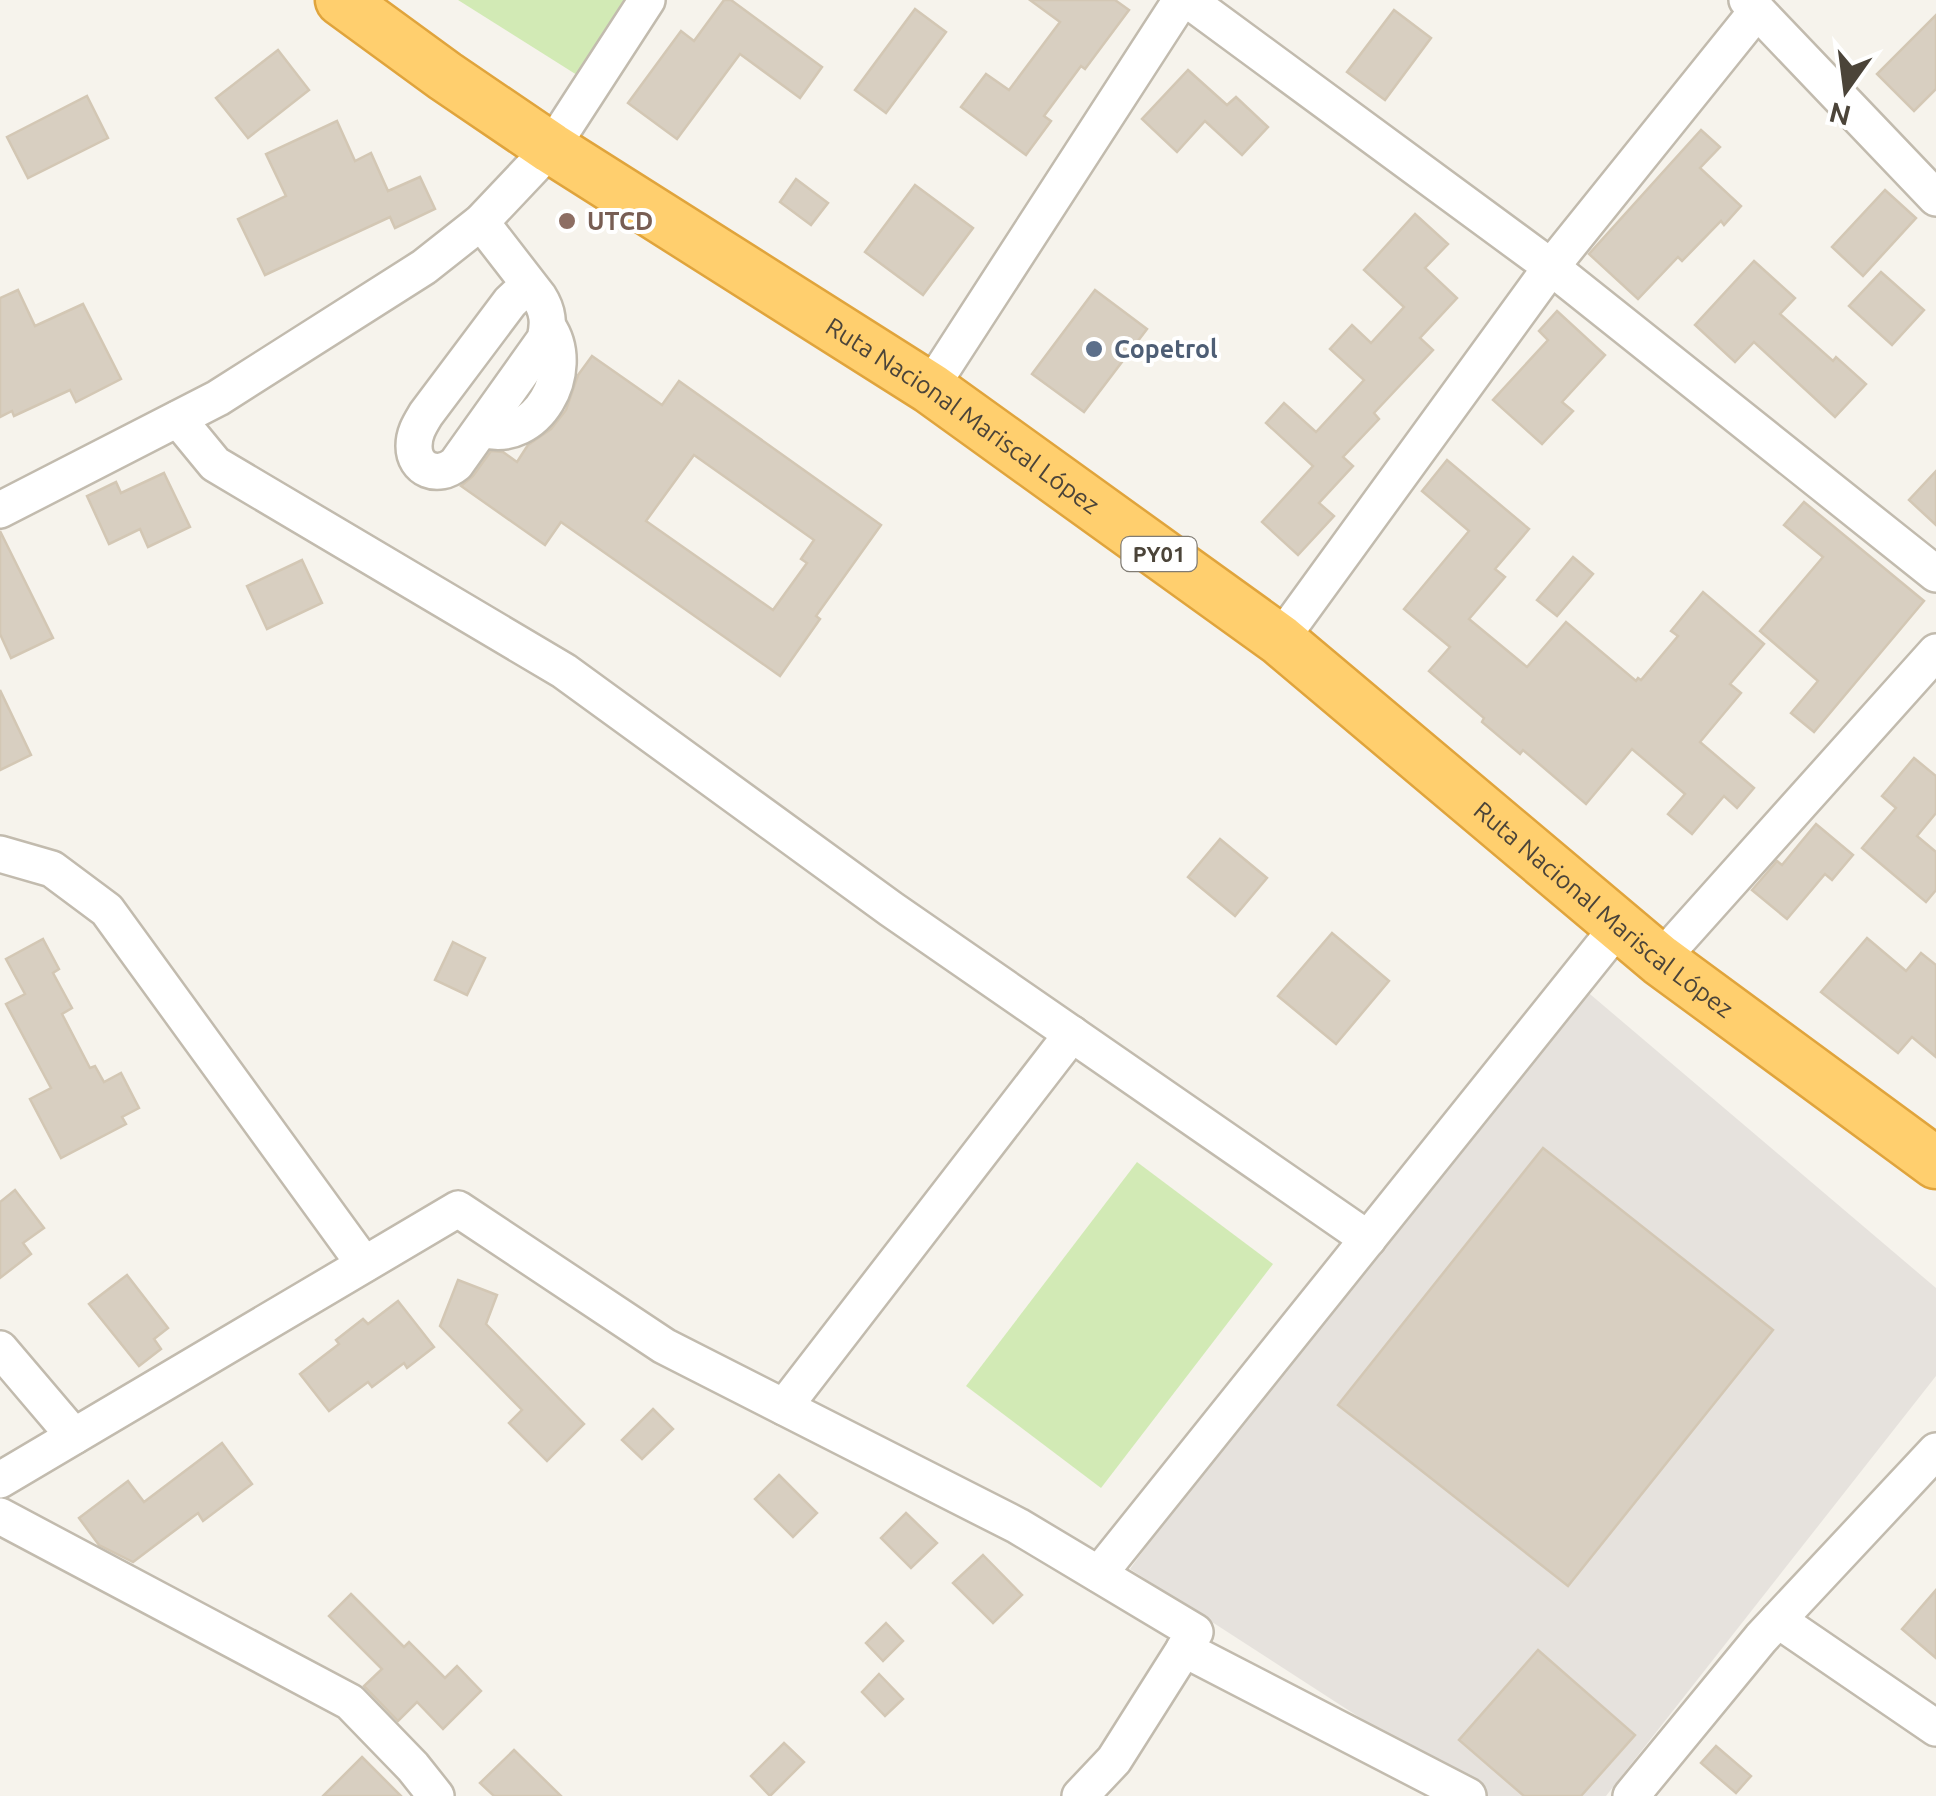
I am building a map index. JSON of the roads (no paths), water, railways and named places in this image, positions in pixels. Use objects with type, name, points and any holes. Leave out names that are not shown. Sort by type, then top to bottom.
[{"type":"highway","name":"Ruta Nacional Mariscal López","points":[[342,0],[551,148],[930,388],[1280,640],[1660,960],[1936,1163]]},
{"type":"street","points":[[0,510],[218,398],[424,267],[481,222],[551,148],[647,0]]},
{"type":"street","points":[[930,388],[1185,0],[1551,267],[1936,574]]},
{"type":"street","points":[[1280,640],[1551,267],[1752,6],[1936,198]]},
{"type":"street","points":[[481,222],[529,284],[545,306],[548,327],[561,354],[551,394],[538,411],[518,428],[499,432],[482,429],[449,470],[426,469],[415,457],[415,433],[510,302],[529,284]]},
{"type":"street","points":[[178,420],[215,464],[564,671],[892,909],[1368,1239]]},
{"type":"street","points":[[1660,960],[1936,652]]},
{"type":"street","points":[[0,854],[52,869],[107,910],[364,1264]]},
{"type":"street","points":[[1099,1574],[1618,926]]},
{"type":"street","points":[[784,1406],[1072,1034]]},
{"type":"street","points":[[0,1480],[458,1209],[664,1346],[1018,1526],[1196,1632],[1114,1760],[1080,1796]]},
{"type":"street","points":[[0,1348],[74,1436]]},
{"type":"street","points":[[1631,1796],[1778,1620],[1936,1451]]},
{"type":"street","points":[[0,1516],[350,1702],[436,1796]]},
{"type":"street","points":[[1778,1620],[1936,1728]]},
{"type":"street","points":[[1184,1649],[1468,1796]]},
{"type":"place","name":"UTCD","points":[[567,221]]},
{"type":"place","name":"Copetrol","points":[[1094,349]]}]
